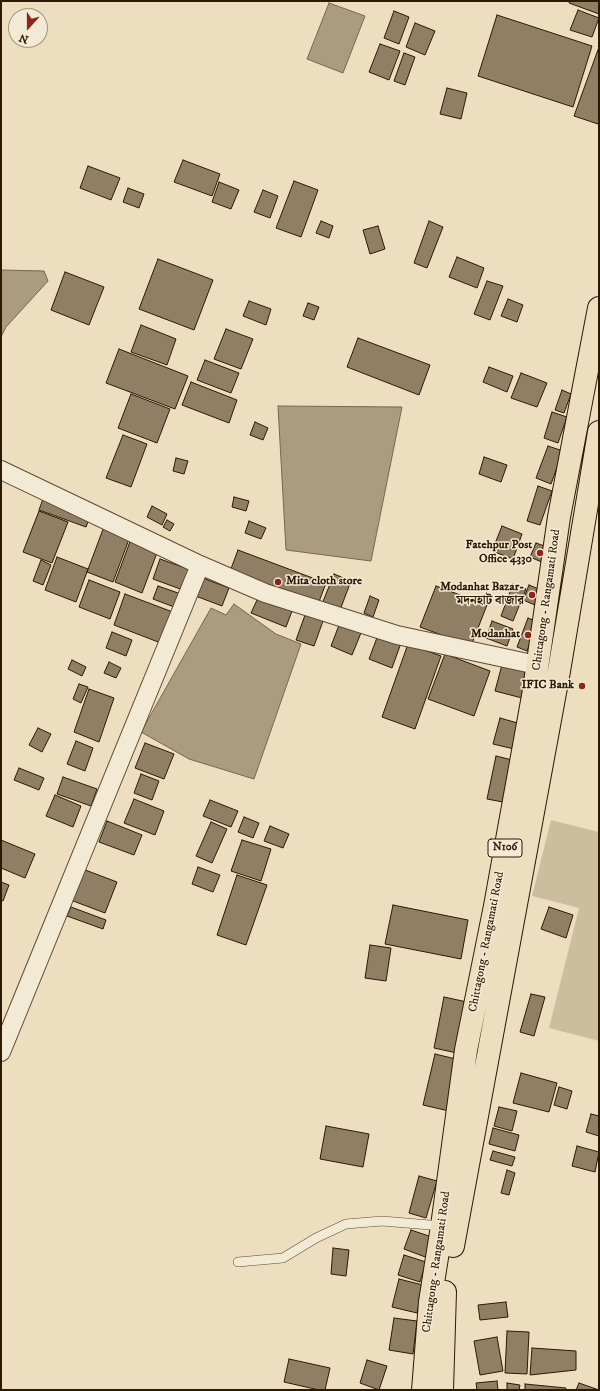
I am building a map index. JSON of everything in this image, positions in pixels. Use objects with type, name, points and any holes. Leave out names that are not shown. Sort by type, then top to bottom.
[{"type":"highway","name":"Chittagong - Rangamati Road","points":[[423,1390],[430,1302],[466,1050],[495,906],[537,665],[558,517],[599,308]]},
{"type":"highway","name":"Chittagong - Rangamati Road","points":[[442,1390],[444,1295],[559,671],[599,432]]},
{"type":"street","points":[[1,470],[200,565],[265,593],[397,635],[537,665]]},
{"type":"street","points":[[1,1052],[200,565]]},
{"type":"lane","points":[[238,1262],[283,1258],[316,1238],[346,1224],[382,1221],[442,1226]]},
{"type":"shaded area","points":[[329,3],[365,16],[343,73],[307,59]]},
{"type":"shaded area","points":[[1,270],[44,271],[48,281],[6,327],[1,337]]},
{"type":"shaded area","points":[[278,406],[402,407],[371,561],[286,550]]},
{"type":"shaded area","points":[[234,604],[276,634],[301,644],[254,779],[189,759],[141,732],[211,608],[226,615]]},
{"type":"shaded area","points":[[551,820],[599,832],[599,1041],[549,1028],[579,908],[532,896]]},
{"type":"building","points":[[570,1],[599,1],[599,14],[569,3]]},
{"type":"building","points":[[578,10],[599,18],[592,37],[570,30]]},
{"type":"building","points":[[394,11],[409,17],[399,44],[384,38]]},
{"type":"building","points":[[497,15],[592,46],[573,107],[478,76]]},
{"type":"building","points":[[415,23],[435,31],[425,55],[406,47]]},
{"type":"building","points":[[380,44],[400,51],[389,80],[369,72]]},
{"type":"building","points":[[599,47],[599,120],[598,124],[574,116]]},
{"type":"building","points":[[404,53],[415,57],[405,85],[394,81]]},
{"type":"building","points":[[447,88],[467,93],[461,119],[440,114]]},
{"type":"building","points":[[183,160],[220,174],[212,196],[174,182]]},
{"type":"building","points":[[88,166],[120,178],[111,200],[80,188]]},
{"type":"building","points":[[294,181],[318,190],[301,237],[276,228]]},
{"type":"building","points":[[219,182],[239,190],[231,209],[212,202]]},
{"type":"building","points":[[128,188],[144,194],[139,208],[123,202]]},
{"type":"building","points":[[263,190],[278,196],[270,218],[254,212]]},
{"type":"building","points":[[321,221],[333,226],[329,238],[316,233]]},
{"type":"building","points":[[429,221],[443,227],[427,268],[414,263]]},
{"type":"building","points":[[378,226],[385,249],[370,254],[363,230]]},
{"type":"building","points":[[457,257],[484,268],[477,288],[449,277]]},
{"type":"building","points":[[158,259],[213,280],[194,330],[139,309]]},
{"type":"building","points":[[65,272],[104,287],[89,325],[51,310]]},
{"type":"building","points":[[487,281],[503,286],[490,320],[474,314]]},
{"type":"building","points":[[508,299],[523,305],[517,322],[501,316]]},
{"type":"building","points":[[249,301],[271,309],[266,325],[243,316]]},
{"type":"building","points":[[308,303],[319,307],[314,320],[303,316]]},
{"type":"building","points":[[141,325],[176,339],[167,365],[131,352]]},
{"type":"building","points":[[226,329],[253,339],[241,369],[214,359]]},
{"type":"building","points":[[358,338],[430,365],[419,395],[347,367]]},
{"type":"building","points":[[119,349],[188,376],[175,409],[106,383]]},
{"type":"building","points":[[205,360],[239,373],[231,393],[197,380]]},
{"type":"building","points":[[489,367],[513,376],[507,392],[483,382]]},
{"type":"building","points":[[521,373],[547,383],[537,407],[511,398]]},
{"type":"building","points":[[191,382],[237,400],[229,423],[182,405]]},
{"type":"building","points":[[562,390],[571,394],[564,413],[555,410]]},
{"type":"building","points":[[131,394],[170,409],[157,443],[118,428]]},
{"type":"building","points":[[552,412],[567,417],[558,443],[544,438]]},
{"type":"building","points":[[255,422],[268,428],[263,440],[250,435]]},
{"type":"building","points":[[123,435],[147,444],[131,487],[106,478]]},
{"type":"building","points":[[548,446],[563,451],[551,484],[536,478]]},
{"type":"building","points":[[484,457],[507,465],[501,482],[479,474]]},
{"type":"building","points":[[176,458],[188,461],[184,474],[173,471]]},
{"type":"building","points":[[538,486],[552,491],[540,525],[527,521]]},
{"type":"building","points":[[44,496],[91,514],[86,527],[39,510]]},
{"type":"building","points":[[234,497],[249,501],[246,511],[232,507]]},
{"type":"building","points":[[152,506],[167,514],[162,525],[147,517]]},
{"type":"building","points":[[39,511],[68,522],[52,563],[23,552]]},
{"type":"building","points":[[167,520],[174,524],[170,531],[163,527]]},
{"type":"building","points":[[249,521],[266,528],[261,539],[245,533]]},
{"type":"building","points":[[105,524],[131,534],[113,582],[87,572]]},
{"type":"building","points":[[502,526],[522,534],[513,559],[492,551]]},
{"type":"building","points":[[131,539],[158,550],[142,593],[115,582]]},
{"type":"building","name":"Fatehpur Post Office 4330","points":[[536,543],[550,548],[544,563],[530,557]]},
{"type":"building","points":[[238,550],[326,583],[317,607],[229,574]]},
{"type":"building","points":[[57,557],[88,569],[76,602],[45,590]]},
{"type":"building","points":[[160,559],[191,570],[183,590],[153,579]]},
{"type":"building","points":[[41,560],[51,565],[43,585],[33,581]]},
{"type":"building","points":[[334,574],[351,581],[340,610],[322,604]]},
{"type":"building","points":[[200,577],[229,588],[222,606],[193,595]]},
{"type":"building","points":[[89,580],[120,592],[110,619],[79,607]]},
{"type":"building","points":[[513,584],[526,589],[513,621],[501,616]]},
{"type":"building","name":"Modanhat Bazar- মদনহাট বাজার","points":[[529,585],[541,590],[535,605],[523,600]]},
{"type":"building","points":[[158,586],[181,594],[177,608],[153,599]]},
{"type":"building","points":[[436,586],[487,605],[471,646],[420,627]]},
{"type":"building","points":[[125,594],[178,614],[166,645],[114,625]]},
{"type":"building","points":[[370,596],[379,600],[373,617],[364,613]]},
{"type":"building","points":[[258,598],[292,611],[286,627],[251,613]]},
{"type":"building","points":[[305,615],[323,621],[314,646],[296,640]]},
{"type":"building","name":"Modanhat","points":[[528,618],[538,622],[527,651],[517,647]]},
{"type":"building","points":[[341,620],[363,628],[352,655],[331,646]]},
{"type":"building","points":[[492,621],[513,629],[507,646],[486,638]]},
{"type":"building","points":[[112,632],[132,640],[126,656],[106,648]]},
{"type":"building","points":[[378,635],[401,643],[392,668],[369,659]]},
{"type":"building","points":[[408,644],[441,656],[415,729],[382,717]]},
{"type":"building","points":[[445,654],[490,671],[474,716],[428,699]]},
{"type":"building","points":[[72,660],[86,667],[82,676],[68,669]]},
{"type":"building","points":[[503,661],[530,669],[522,698],[495,691]]},
{"type":"building","points":[[109,662],[121,668],[116,678],[104,673]]},
{"type":"building","points":[[79,684],[88,687],[81,703],[73,699]]},
{"type":"building","points":[[89,689],[114,698],[99,742],[74,732]]},
{"type":"building","points":[[500,718],[521,724],[514,749],[493,744]]},
{"type":"building","points":[[38,728],[51,734],[42,752],[29,745]]},
{"type":"building","points":[[76,741],[93,748],[85,771],[67,764]]},
{"type":"building","points":[[145,743],[174,754],[164,779],[135,768]]},
{"type":"building","points":[[496,756],[512,760],[503,802],[487,799]]},
{"type":"building","points":[[19,768],[44,778],[39,790],[14,780]]},
{"type":"building","points":[[141,774],[159,781],[152,800],[134,793]]},
{"type":"building","points":[[63,777],[97,789],[91,806],[57,794]]},
{"type":"building","points":[[55,795],[81,806],[73,827],[46,816]]},
{"type":"building","points":[[134,799],[164,811],[155,835],[124,823]]},
{"type":"building","points":[[210,800],[238,811],[231,827],[203,816]]},
{"type":"building","points":[[244,817],[259,823],[253,838],[238,832]]},
{"type":"building","points":[[107,821],[142,835],[134,855],[99,842]]},
{"type":"building","points":[[211,822],[227,829],[212,863],[196,856]]},
{"type":"building","points":[[270,826],[289,834],[283,848],[264,841]]},
{"type":"building","points":[[1,840],[35,854],[25,878],[1,868]]},
{"type":"building","points":[[242,840],[271,849],[261,881],[231,871]]},
{"type":"building","points":[[198,867],[220,875],[213,892],[192,884]]},
{"type":"building","points":[[80,868],[117,882],[105,913],[68,899]]},
{"type":"building","points":[[237,875],[267,885],[246,945],[217,935]]},
{"type":"building","points":[[1,882],[9,885],[3,901],[1,900]]},
{"type":"building","points":[[393,905],[468,920],[461,959],[385,944]]},
{"type":"building","points":[[71,907],[106,920],[103,929],[67,916]]},
{"type":"building","points":[[549,907],[573,915],[566,938],[541,929]]},
{"type":"building","points":[[370,945],[391,948],[386,981],[365,978]]},
{"type":"building","points":[[531,994],[545,997],[534,1036],[520,1032]]},
{"type":"building","points":[[444,997],[467,1002],[457,1053],[434,1048]]},
{"type":"building","points":[[435,1054],[460,1060],[449,1111],[423,1105]]},
{"type":"building","points":[[521,1073],[557,1083],[549,1112],[513,1103]]},
{"type":"building","points":[[559,1087],[572,1091],[567,1109],[554,1105]]},
{"type":"building","points":[[499,1107],[517,1111],[512,1131],[494,1126]]},
{"type":"building","points":[[591,1114],[599,1116],[599,1136],[586,1132]]},
{"type":"building","points":[[326,1126],[369,1134],[363,1167],[320,1159]]},
{"type":"building","points":[[493,1128],[519,1135],[515,1151],[489,1144]]},
{"type":"building","points":[[577,1146],[599,1152],[595,1172],[572,1166]]},
{"type":"building","points":[[493,1151],[515,1157],[512,1166],[490,1160]]},
{"type":"building","points":[[507,1170],[515,1173],[509,1195],[501,1193]]},
{"type":"building","points":[[419,1176],[437,1181],[426,1218],[409,1213]]},
{"type":"building","points":[[411,1230],[435,1238],[428,1258],[404,1249]]},
{"type":"building","points":[[333,1248],[349,1250],[346,1276],[331,1274]]},
{"type":"building","points":[[404,1255],[426,1262],[420,1282],[398,1275]]},
{"type":"building","points":[[399,1279],[423,1285],[417,1313],[392,1307]]},
{"type":"building","points":[[506,1302],[508,1317],[480,1320],[478,1305]]},
{"type":"building","points":[[394,1318],[417,1321],[413,1354],[389,1350]]},
{"type":"building","points":[[507,1331],[529,1332],[527,1374],[505,1373]]},
{"type":"building","points":[[497,1337],[503,1371],[480,1375],[474,1341]]},
{"type":"building","points":[[532,1348],[576,1351],[576,1370],[530,1375]]},
{"type":"building","points":[[289,1359],[330,1368],[325,1390],[284,1382]]},
{"type":"building","points":[[367,1360],[387,1366],[379,1390],[360,1383]]},
{"type":"building","points":[[497,1381],[498,1390],[477,1390],[476,1383]]},
{"type":"building","points":[[507,1383],[520,1385],[519,1390],[507,1390]]},
{"type":"building","points":[[579,1383],[599,1390],[576,1390]]},
{"type":"building","points":[[525,1384],[566,1388],[565,1390],[525,1390]]},
{"type":"place","name":"Fatehpur Post Office 4330","points":[[540,553]]},
{"type":"place","name":"Mita cloth store","points":[[278,582]]},
{"type":"place","name":"Modanhat Bazar- মদনহাট বাজার","points":[[532,595]]},
{"type":"place","name":"Modanhat","points":[[528,635]]},
{"type":"place","name":"IFIC Bank","points":[[582,686]]}]
